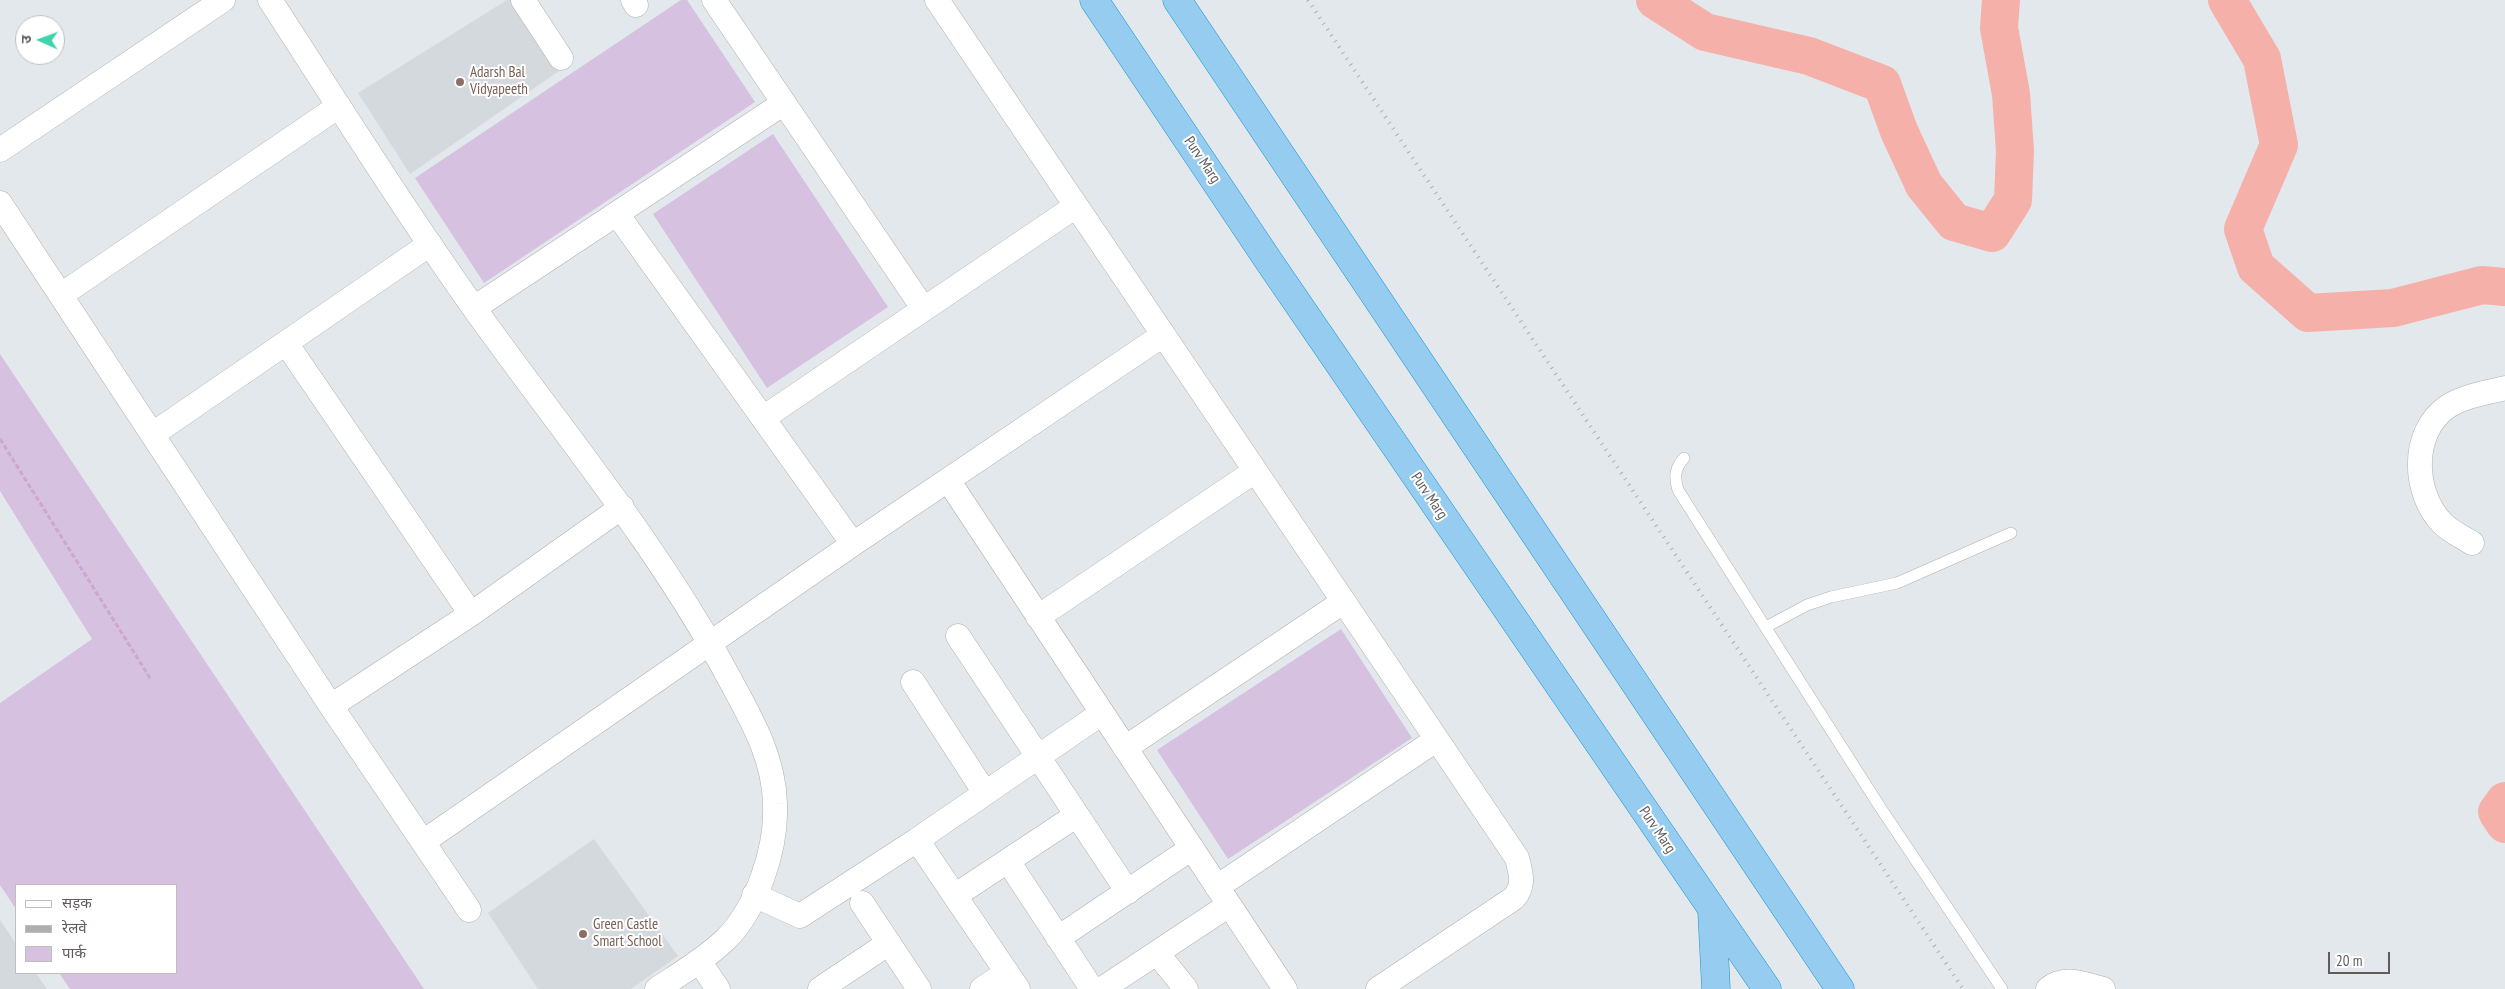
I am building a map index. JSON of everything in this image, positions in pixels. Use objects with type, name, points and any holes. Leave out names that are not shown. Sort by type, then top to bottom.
[{"type":"highway","name":"Purv Marg","points":[[1094,0],[1274,268],[1767,989]]},
{"type":"highway","points":[[1176,0],[1840,989]]},
{"type":"highway","points":[[1712,910],[1716,989]]},
{"type":"street","points":[[0,150],[223,0]]},
{"type":"street","points":[[270,0],[474,308],[622,506],[710,643],[763,741],[772,776],[775,802],[773,846],[765,873],[741,920],[726,940],[657,989]]},
{"type":"street","points":[[523,0],[561,58]]},
{"type":"street","points":[[714,0],[923,308]]},
{"type":"street","points":[[937,0],[1516,858],[1522,882],[1520,891],[1514,898],[1378,989]]},
{"type":"street","points":[[474,308],[784,103]]},
{"type":"street","points":[[61,296],[339,106]]},
{"type":"street","points":[[0,203],[331,706],[470,910]]},
{"type":"street","points":[[763,418],[1076,206]]},
{"type":"street","points":[[617,214],[853,544]]},
{"type":"street","points":[[153,434],[430,244]]},
{"type":"street","points":[[423,842],[853,544],[1163,335]]},
{"type":"street","points":[[286,343],[471,614]]},
{"type":"street","points":[[2472,543],[2444,525],[2428,503],[2421,480],[2420,454],[2429,426],[2447,408],[2458,402],[2505,388]]},
{"type":"street","points":[[1038,617],[1255,472]]},
{"type":"street","points":[[948,480],[1285,989]]},
{"type":"street","points":[[331,706],[471,614],[622,506]]},
{"type":"street","points":[[1125,748],[1344,602]]},
{"type":"street","points":[[958,636],[1128,892]]},
{"type":"street","points":[[914,682],[986,793]]},
{"type":"street","points":[[754,895],[800,916],[917,840],[1102,713]]},
{"type":"street","points":[[1102,989],[1157,953],[1223,896],[1436,740]]},
{"type":"street","points":[[956,895],[1077,815]]},
{"type":"street","points":[[917,840],[1012,980],[982,989]]},
{"type":"street","points":[[1058,938],[1192,848]]},
{"type":"street","points":[[1008,861],[1092,989]]},
{"type":"street","points":[[862,903],[919,989]]},
{"type":"street","points":[[820,989],[889,943]]},
{"type":"street","points":[[1157,953],[1186,989]]},
{"type":"street","points":[[699,961],[718,989]]},
{"type":"street","points":[[2048,989],[2061,980],[2103,989]]},
{"type":"lane","points":[[1684,458],[1678,464],[1676,472],[1678,490],[1880,807],[2002,989]]},
{"type":"lane","points":[[1766,627],[1807,605],[1831,597],[1897,583],[2011,533]]},
{"type":"path","points":[[0,439],[150,678]]},
{"type":"shaded area","name":"Adarsh Bal Vidyapeeth","points":[[507,0],[513,0],[559,71],[410,174],[358,93]]},
{"type":"shaded area","name":"Green Castle Smart School","points":[[594,839],[678,956],[631,989],[538,989],[488,913]]},
{"type":"shaded area","points":[[0,920],[15,942],[15,974],[37,974],[47,989],[0,989]]},
{"type":"green space","points":[[681,0],[687,0],[755,102],[484,283],[415,178]]},
{"type":"green space","points":[[773,134],[888,307],[767,388],[653,214]]},
{"type":"green space","points":[[0,354],[424,989],[70,989],[60,974],[178,974],[178,884],[15,884],[15,908],[0,885],[0,703],[92,639],[0,491]]},
{"type":"green space","points":[[1341,629],[1412,738],[1228,859],[1157,750]]},
{"type":"waterway","points":[[1655,0],[1705,32],[1809,56],[1882,84],[1899,131],[1924,185],[1954,222],[1992,233],[2013,200],[2015,151],[2011,94],[1999,28],[2001,0]]},
{"type":"waterway","points":[[2227,0],[2262,59],[2279,145],[2243,229],[2256,267],[2308,313],[2393,308],[2482,285],[2505,287]]},
{"type":"waterway","points":[[2505,801],[2497,812],[2505,824]]},
{"type":"railway","points":[[1308,0],[1963,989]]},
{"type":"place","name":"Adarsh Bal Vidyapeeth","points":[[460,82]]},
{"type":"place","name":"Green Castle Smart School","points":[[583,934]]}]
